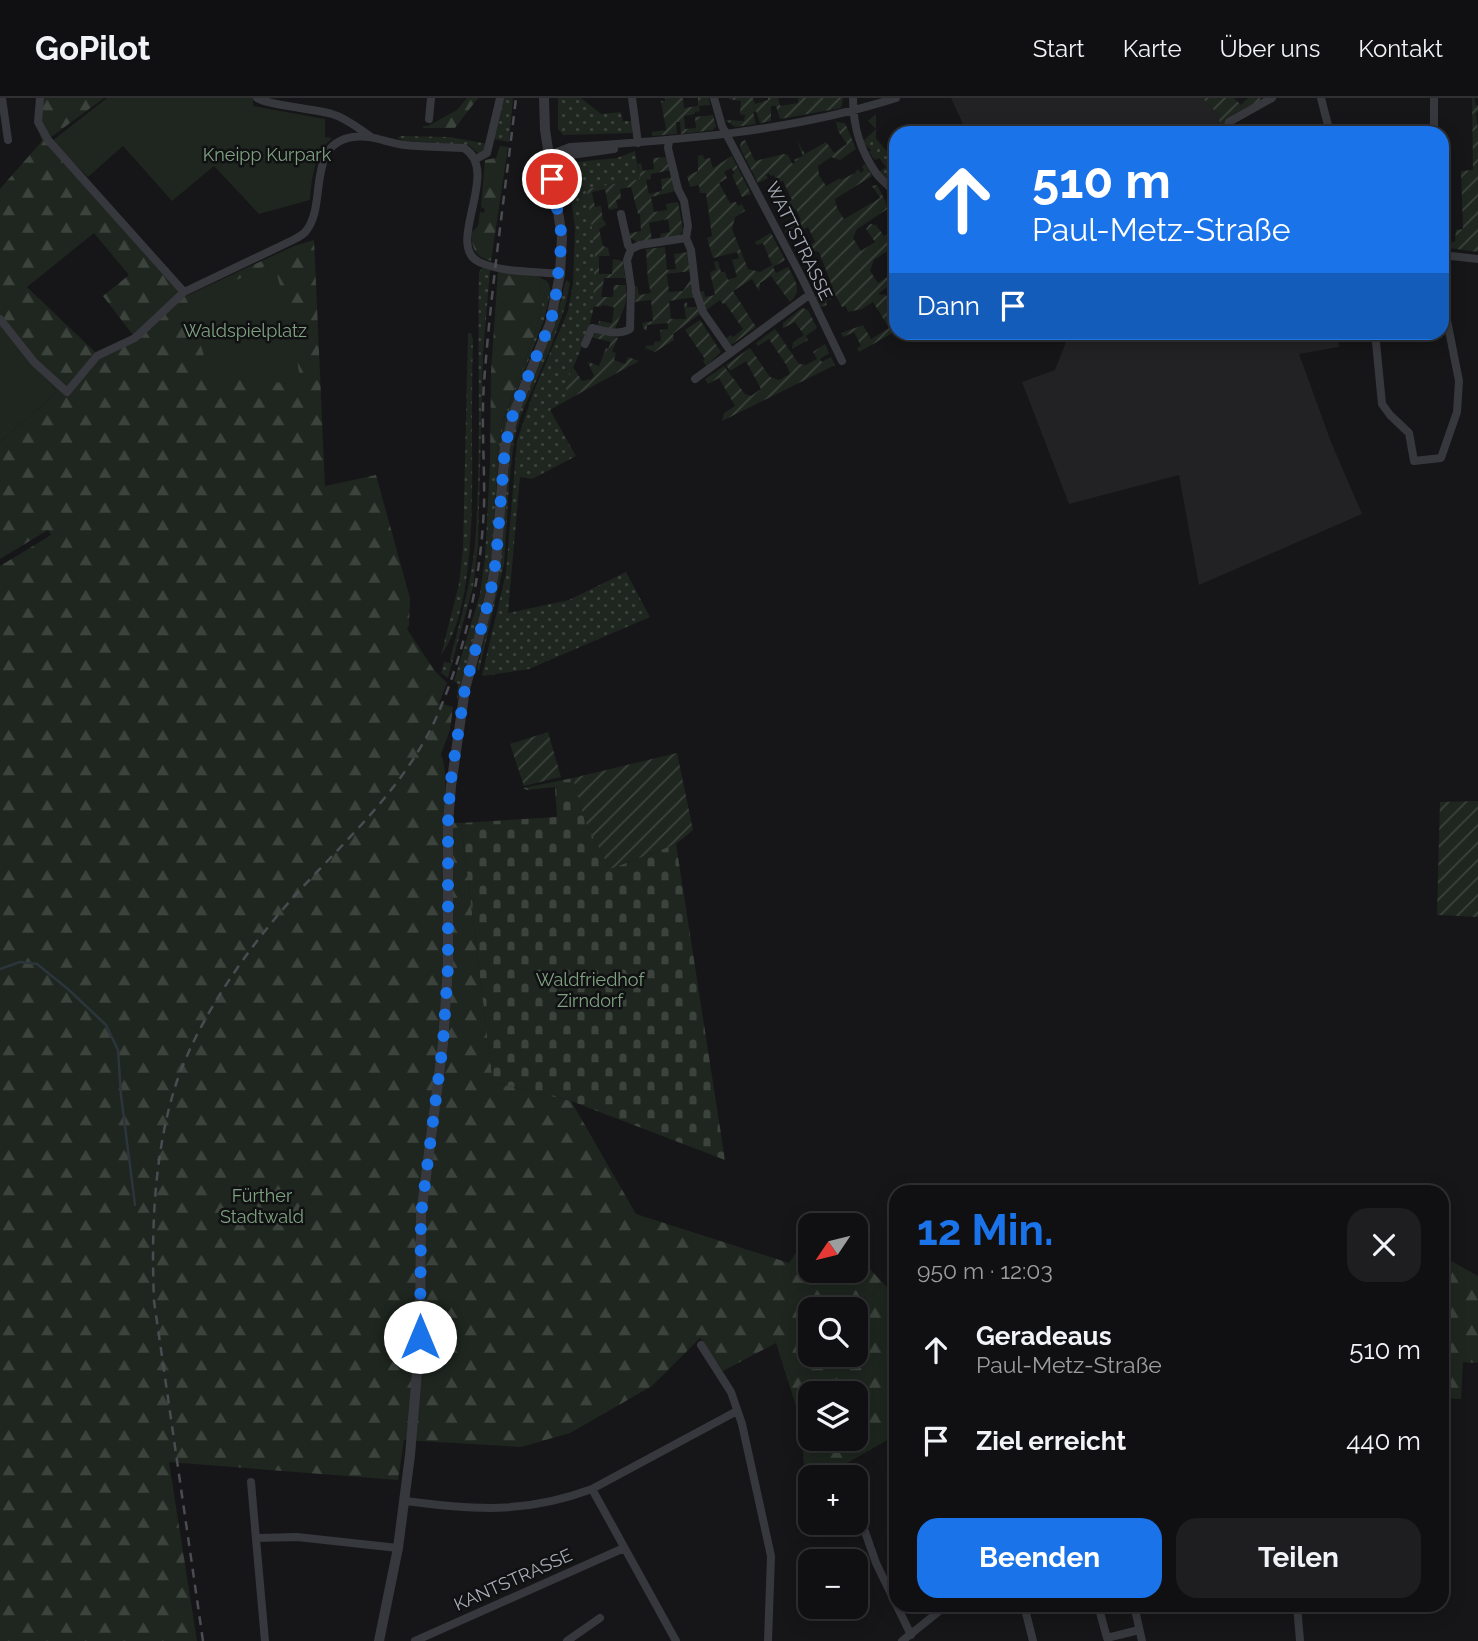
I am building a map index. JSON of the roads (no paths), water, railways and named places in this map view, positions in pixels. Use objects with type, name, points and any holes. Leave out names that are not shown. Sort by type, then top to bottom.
[{"type":"street","points":[[2,98],[8,140]]},
{"type":"street","points":[[40,98],[38,122],[48,140],[184,292]]},
{"type":"street","points":[[257,98],[262,102],[295,105],[333,114],[370,136],[402,145],[464,148],[475,159],[476,184],[468,232],[471,256],[495,267],[560,274]]},
{"type":"street","points":[[429,119],[431,98]]},
{"type":"street","points":[[475,159],[487,153],[500,98]]},
{"type":"street","points":[[379,1641],[405,1501],[420,1337],[421,1215],[443,1043],[446,992],[450,786],[465,688],[490,596],[496,560],[505,447],[514,410],[550,324],[560,274],[562,237],[543,111],[544,98]]},
{"type":"street","points":[[632,98],[638,143]]},
{"type":"street","name":"WATTSTRASSE","points":[[713,98],[722,126],[842,361]]},
{"type":"street","points":[[853,98],[855,130],[859,144],[878,176],[889,187]]},
{"type":"street","points":[[549,155],[570,147],[728,135],[854,111],[896,98]]},
{"type":"street","points":[[1228,126],[1229,122],[1272,98]]},
{"type":"street","points":[[1321,98],[1328,126]]},
{"type":"street","points":[[1434,98],[1434,126]]},
{"type":"street","points":[[0,319],[34,362],[67,391],[97,356],[135,338],[184,292],[306,232],[312,219],[324,157],[344,139],[370,136]]},
{"type":"street","points":[[669,141],[678,189],[684,201],[696,292],[703,312],[731,352]]},
{"type":"street","points":[[621,214],[631,250]]},
{"type":"street","points":[[585,344],[592,328],[614,333],[630,329],[631,287],[627,260],[631,250],[640,245],[687,238]]},
{"type":"street","points":[[1449,256],[1478,258]]},
{"type":"street","points":[[695,379],[809,295]]},
{"type":"street","points":[[1377,340],[1382,404],[1409,433],[1414,461],[1441,458],[1457,412],[1459,381],[1449,330]]},
{"type":"street","points":[[701,1345],[731,1392],[771,1556],[768,1641]]},
{"type":"street","points":[[405,1501],[500,1509],[550,1502],[592,1489],[737,1411]]},
{"type":"street","points":[[251,1482],[265,1641]]},
{"type":"street","points":[[592,1489],[676,1641]]},
{"type":"street","points":[[866,1535],[889,1590]]},
{"type":"street","points":[[257,1538],[297,1537],[398,1548]]},
{"type":"street","name":"KANTSTRASSE","points":[[415,1641],[624,1548]]},
{"type":"street","points":[[900,1612],[911,1635]]},
{"type":"street","points":[[902,1641],[939,1612]]},
{"type":"street","points":[[1026,1612],[1033,1641]]},
{"type":"street","points":[[1100,1612],[1107,1638],[1139,1630]]},
{"type":"street","points":[[1135,1612],[1142,1641]]},
{"type":"street","points":[[1298,1612],[1300,1641]]},
{"type":"street","points":[[567,1641],[600,1618]]},
{"type":"waterway","points":[[0,969],[20,962],[37,964],[106,1025],[118,1050],[135,1205]]},
{"type":"railway","points":[[203,1641],[154,1301],[154,1218],[163,1134],[169,1107],[187,1055],[214,1004],[264,932],[376,809],[410,765],[437,716],[456,666],[470,614],[482,534],[484,383],[516,98]]},
{"type":"park label","name":"Kneipp Kurpark","points":[[267,155]]},
{"type":"park label","name":"Waldspielplatz","points":[[245,331]]},
{"type":"park label","name":"Waldfriedhof Zirndorf","points":[[590,990]]},
{"type":"park label","name":"Fürther Stadtwald","points":[[262,1206]]}]
